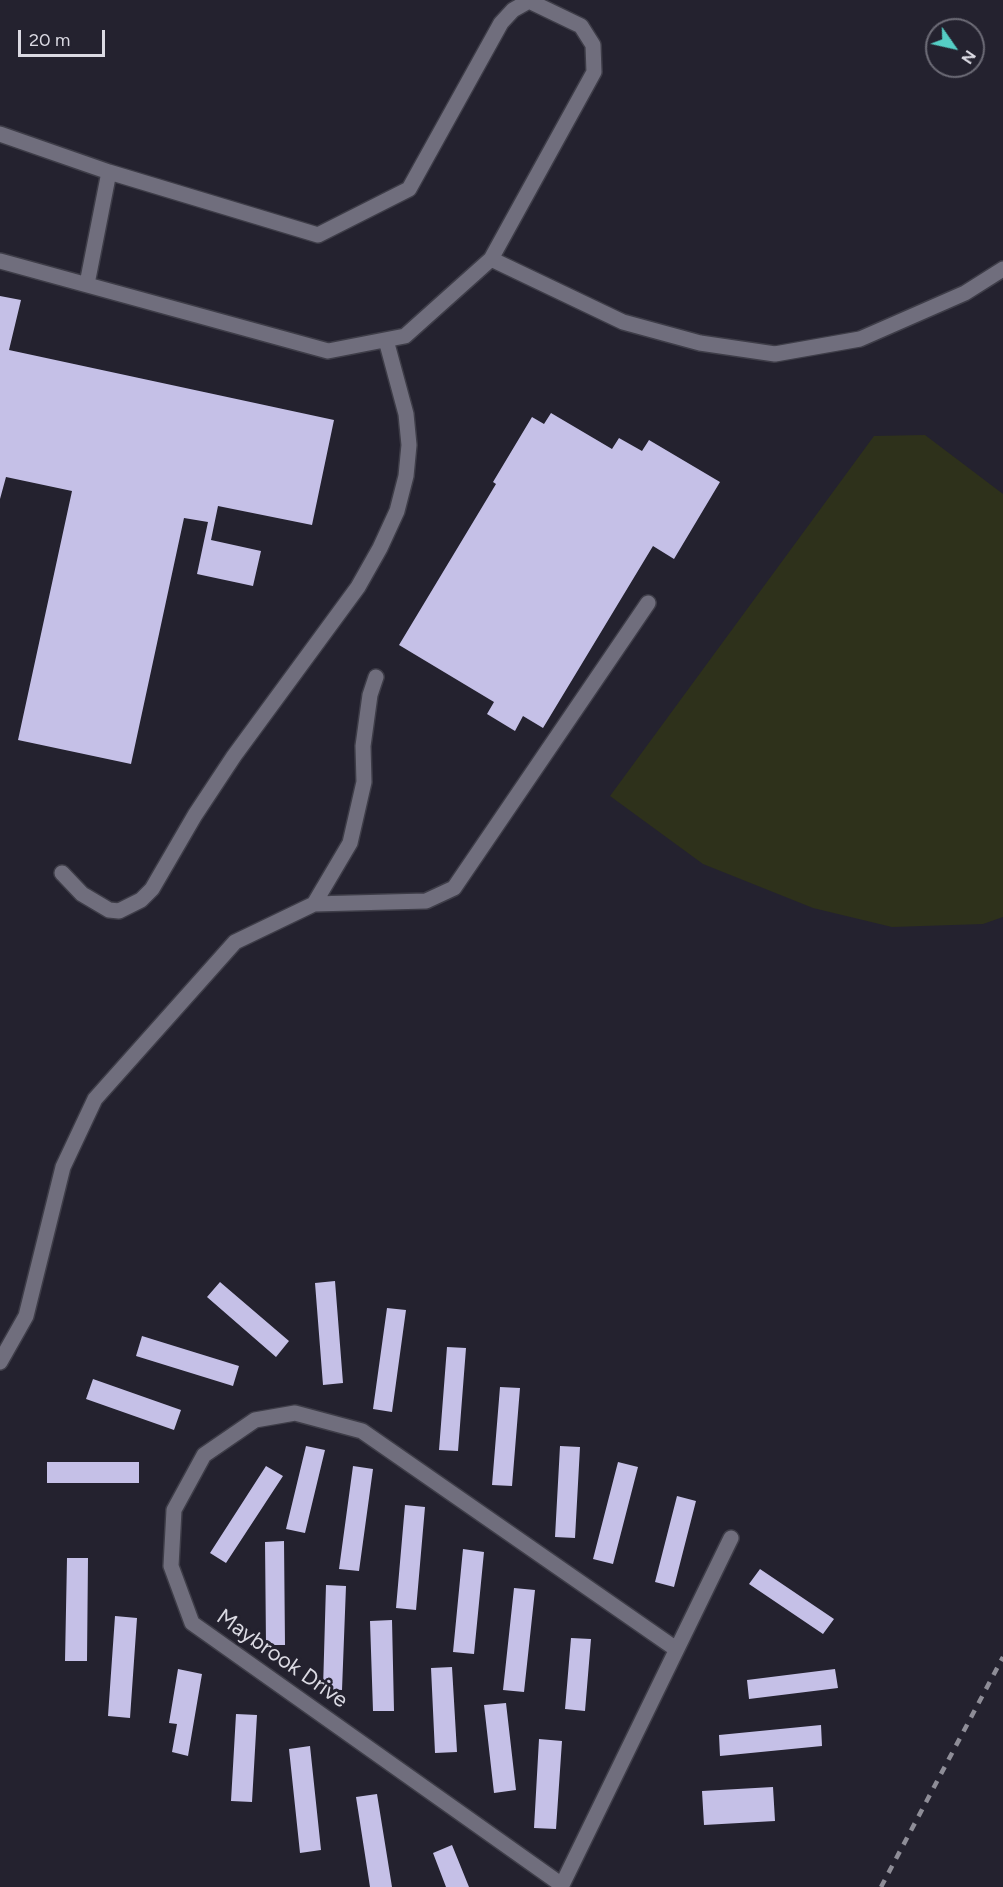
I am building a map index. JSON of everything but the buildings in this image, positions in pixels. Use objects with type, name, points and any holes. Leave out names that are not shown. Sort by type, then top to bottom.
[{"type":"street","points":[[0,134],[109,172],[318,235],[409,189],[501,23],[513,10],[529,1],[582,26],[593,45],[594,72],[491,260],[405,336],[328,351],[0,261]]},
{"type":"street","points":[[87,284],[109,172]]},
{"type":"street","points":[[491,260],[623,322],[699,344],[775,354],[860,339],[965,293],[1003,269]]},
{"type":"street","points":[[62,873],[82,894],[109,910],[119,911],[141,900],[152,889],[195,815],[234,756],[358,587],[380,548],[396,511],[406,476],[409,445],[406,414],[386,340]]},
{"type":"street","points":[[0,1362],[26,1316],[63,1167],[95,1099],[235,942],[314,904],[426,902],[454,888],[648,603]]},
{"type":"street","points":[[314,904],[350,843],[364,782],[363,746],[370,694],[376,677]]},
{"type":"street","name":"Maybrook Drive","points":[[676,1649],[362,1431],[295,1413],[255,1420],[204,1455],[174,1510],[171,1566],[192,1623],[561,1886],[731,1538]]},
{"type":"green space","points":[[925,435],[1003,494],[1003,917],[983,924],[892,927],[813,908],[703,864],[610,796],[874,436]]},
{"type":"railway","points":[[881,1887],[1003,1657]]}]
